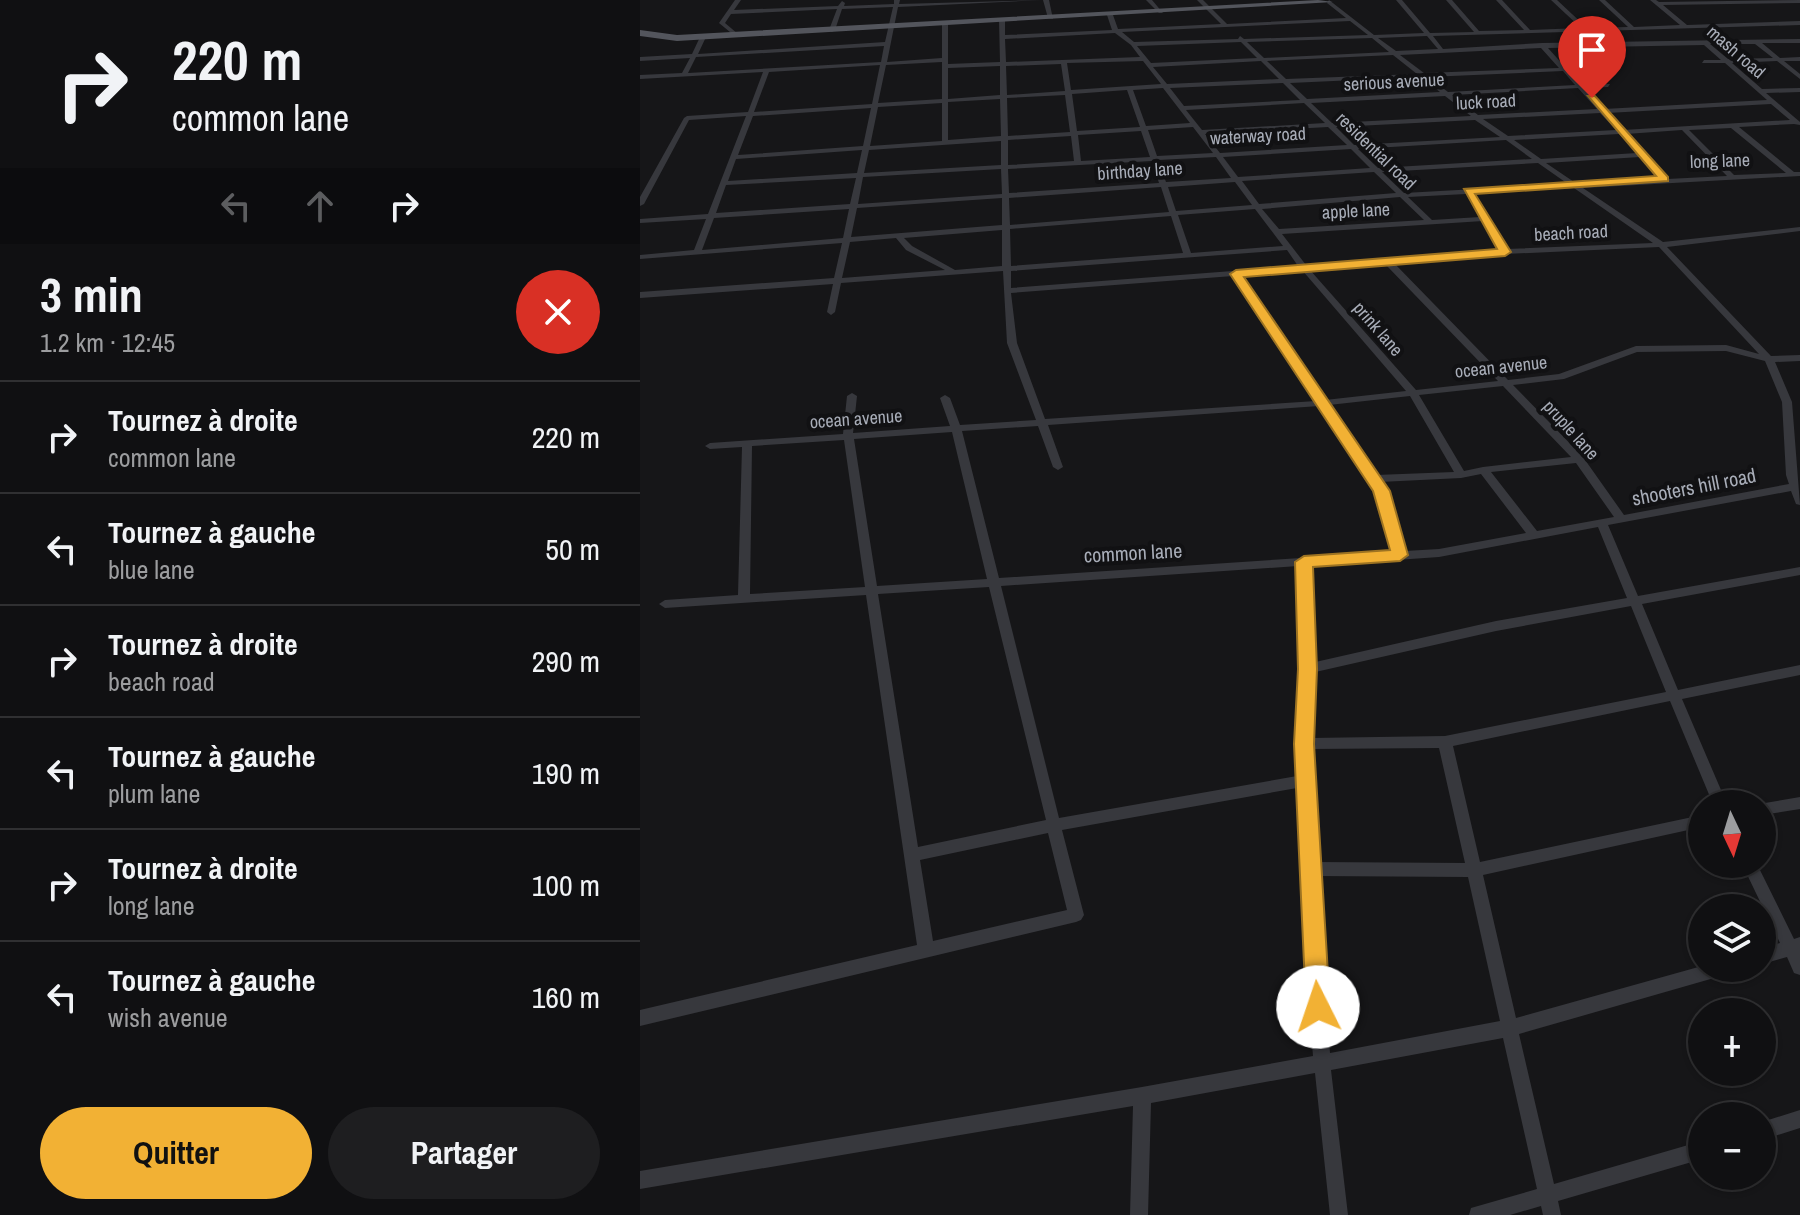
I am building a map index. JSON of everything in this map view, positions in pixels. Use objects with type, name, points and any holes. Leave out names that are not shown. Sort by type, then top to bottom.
[{"type":"main road","points":[[640,33],[677,38],[703,37],[1161,12],[1254,3],[1332,1]]},
{"type":"street","points":[[736,35],[722,23],[738,0]]},
{"type":"street","points":[[832,30],[843,0]]},
{"type":"street","points":[[730,12],[896,3],[1039,0]]},
{"type":"street","points":[[1046,0],[1051,18]]},
{"type":"street","points":[[1149,0],[1161,12]]},
{"type":"street","name":"residential road","points":[[1200,0],[1430,222]]},
{"type":"street","points":[[1399,0],[1442,51]]},
{"type":"street","points":[[1449,0],[1477,32]]},
{"type":"street","points":[[1499,0],[1664,179]]},
{"type":"street","points":[[1554,0],[1585,29]]},
{"type":"street","points":[[1602,0],[1632,28]]},
{"type":"street","points":[[982,21],[984,1]]},
{"type":"street","points":[[1332,1],[1476,117],[1661,245],[1769,359],[1787,402],[1794,479],[1800,501]]},
{"type":"street","points":[[1754,1],[1765,9]]},
{"type":"street","points":[[1656,2],[1800,1]]},
{"type":"street","name":"mash road","points":[[1656,2],[1798,124]]},
{"type":"street","points":[[1704,2],[1716,11]]},
{"type":"street","points":[[831,312],[896,3]]},
{"type":"street","points":[[1110,15],[1115,30]]},
{"type":"street","points":[[1775,17],[1800,34]]},
{"type":"street","points":[[1725,18],[1800,77]]},
{"type":"street","points":[[1002,37],[1351,19]]},
{"type":"street","points":[[1002,20],[1007,291],[1012,343],[1058,467]]},
{"type":"street","points":[[945,23],[945,143]]},
{"type":"street","points":[[1133,44],[1800,23]]},
{"type":"street","points":[[1604,28],[1621,45]]},
{"type":"street","name":"prink lane","points":[[1115,30],[1133,44],[1304,268],[1413,393],[1461,475]]},
{"type":"street","points":[[684,75],[703,37]]},
{"type":"street","points":[[640,77],[883,63],[1146,62],[1543,46],[1800,41]]},
{"type":"street","points":[[640,59],[887,44]]},
{"type":"street","points":[[1663,44],[1674,53]]},
{"type":"street","points":[[1704,62],[1800,59]]},
{"type":"street","points":[[1064,61],[1078,163]]},
{"type":"street","points":[[640,204],[687,118],[1165,86],[1597,68]]},
{"type":"street","points":[[697,252],[767,70]]},
{"type":"street","name":"serious avenue","points":[[1182,108],[1608,85]]},
{"type":"street","points":[[1130,89],[1188,255]]},
{"type":"street","points":[[1759,91],[1800,90]]},
{"type":"street","name":"luck road","points":[[733,157],[1144,129],[1328,124],[1773,102]]},
{"type":"street","points":[[1689,106],[1712,127]]},
{"type":"street","name":"waterway road","points":[[723,183],[1798,124]]},
{"type":"street","points":[[1733,126],[1796,174]]},
{"type":"street","points":[[1683,128],[1731,176]]},
{"type":"street","name":"birthday lane","points":[[640,221],[1375,170],[1643,155]]},
{"type":"street","name":"long lane","points":[[640,257],[1401,195],[1796,174]]},
{"type":"street","points":[[1468,191],[1505,252]]},
{"type":"street","name":"apple lane","points":[[1276,232],[1485,219]]},
{"type":"street","name":"beach road","points":[[1007,291],[1505,252],[1661,245],[1800,229]]},
{"type":"street","points":[[899,237],[909,248],[952,271]]},
{"type":"street","points":[[640,295],[1288,248]]},
{"type":"street","name":"pruple lane","points":[[1389,263],[1579,459],[1622,520]]},
{"type":"street","points":[[1236,274],[1381,491],[1400,555]]},
{"type":"street","name":"ocean avenue","points":[[710,446],[1323,403],[1561,377],[1636,349],[1726,348],[1769,359],[1800,358]]},
{"type":"street","points":[[852,396],[848,436],[926,950]]},
{"type":"street","points":[[640,1018],[1076,915],[956,428],[945,398]]},
{"type":"street","points":[[744,598],[747,443]]},
{"type":"street","points":[[1373,479],[1461,475],[1579,459]]},
{"type":"street","points":[[1483,470],[1534,535]]},
{"type":"street","name":"shooters hill road","points":[[1602,524],[1794,479]]},
{"type":"street","points":[[1602,524],[1714,790]]},
{"type":"street","name":"common lane","points":[[665,604],[1439,553],[1602,524]]},
{"type":"street","points":[[1304,562],[1308,669],[1304,744],[1309,869],[1322,1062],[1339,1215]]},
{"type":"street","points":[[1308,669],[1496,626],[1800,571]]},
{"type":"street","points":[[1304,744],[1445,742],[1672,693],[1800,670]]},
{"type":"street","points":[[1445,742],[1550,1206]]},
{"type":"street","points":[[911,855],[1054,825],[1305,781]]},
{"type":"street","points":[[1776,807],[1800,803]]},
{"type":"street","points":[[1309,869],[1474,870],[1688,824]]},
{"type":"street","points":[[1757,878],[1795,947],[1800,967]]},
{"type":"street","points":[[640,1180],[1142,1096],[1510,1028],[1688,977]]},
{"type":"street","points":[[1139,1215],[1142,1096]]},
{"type":"street","points":[[1776,1127],[1800,1119]]},
{"type":"street","points":[[1478,1215],[1550,1206],[1688,1155]]},
{"type":"route","points":[[1318,1007],[1304,744],[1308,669],[1304,562],[1400,555],[1381,491],[1236,274],[1505,252],[1468,191],[1664,179],[1592,98]]}]
